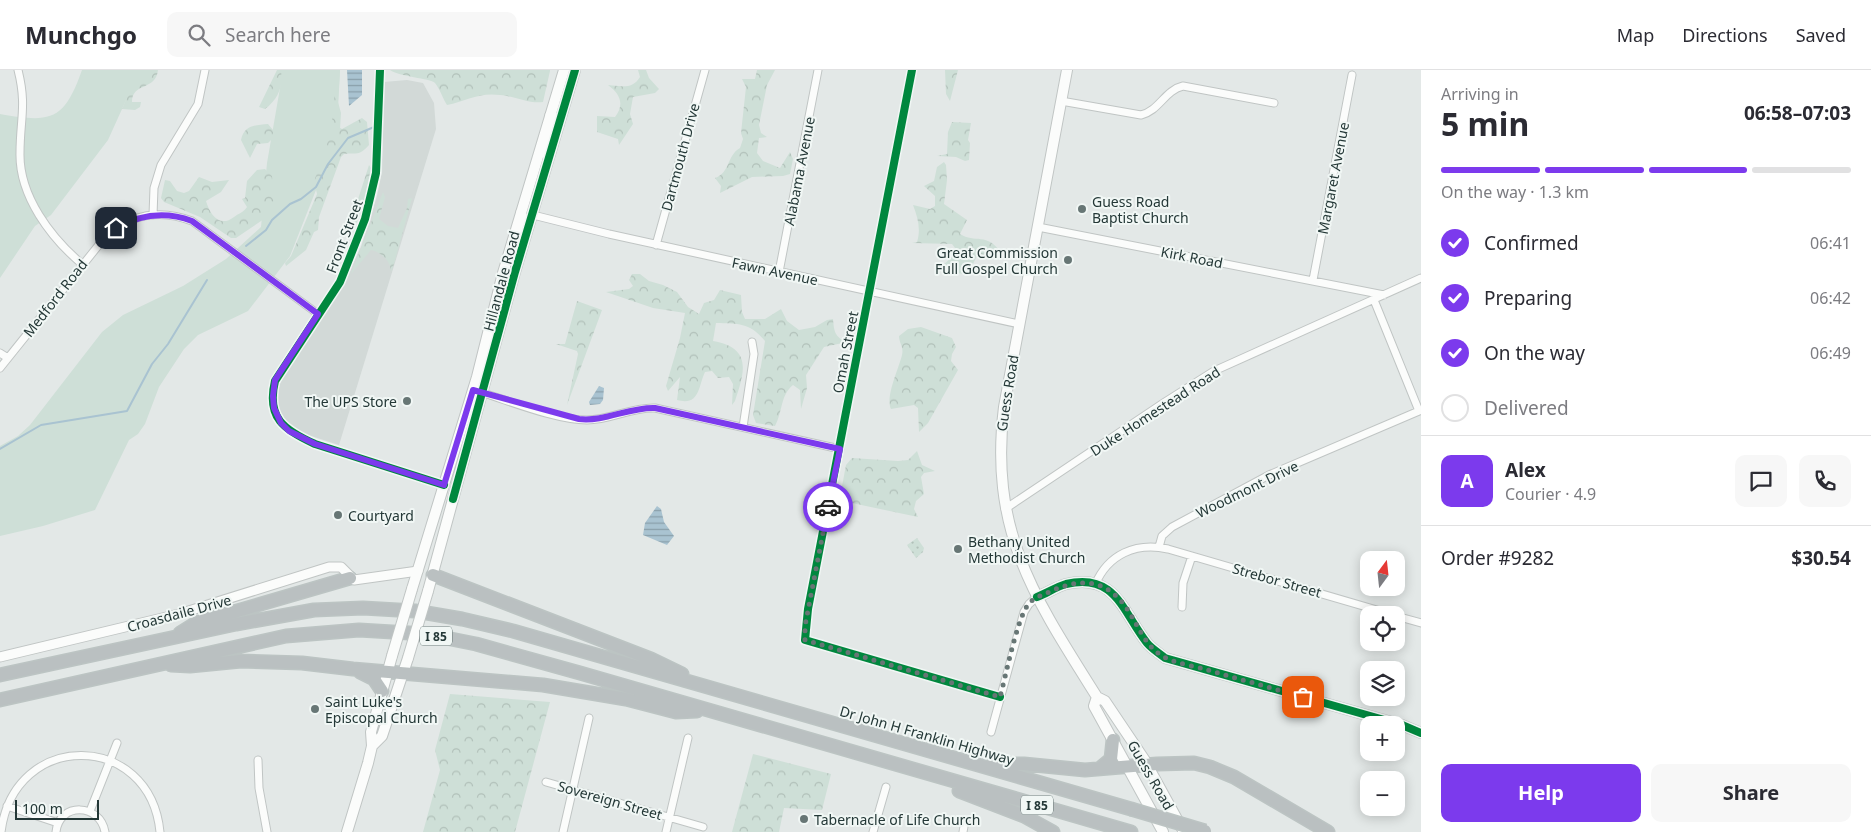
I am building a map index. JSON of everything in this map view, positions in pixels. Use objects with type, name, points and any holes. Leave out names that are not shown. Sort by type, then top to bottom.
[{"type":"highway","points":[[433,574],[651,659],[714,689]]},
{"type":"highway","points":[[173,637],[196,622],[350,578]]},
{"type":"highway","name":"I 85","points":[[0,675],[270,617],[314,610],[363,608],[414,611],[462,619],[513,631],[714,689]]},
{"type":"highway","name":"I 85","points":[[0,700],[286,636],[341,630],[426,634],[476,644],[1131,832]]},
{"type":"highway","points":[[156,664],[190,666],[227,662],[281,661],[403,674],[517,682],[626,699],[676,712],[708,710]]},
{"type":"highway","points":[[353,669],[372,677],[382,691]]},
{"type":"highway","name":"Dr John H Franklin Highway","points":[[714,689],[1207,831]]},
{"type":"highway","points":[[1099,769],[1111,759],[1113,740]]},
{"type":"highway","points":[[969,762],[1099,769],[1186,763],[1210,767],[1241,781],[1328,832]]},
{"type":"highway","points":[[943,778],[960,792],[1024,816],[1053,832]]},
{"type":"main road","name":"Hillandale Road","points":[[372,746],[382,736],[433,574],[478,391],[503,272],[564,70]]},
{"type":"main road","name":"Hillandale Road","points":[[347,832],[372,746],[372,732],[392,656],[444,485],[478,391],[576,70]]},
{"type":"main road","name":"Guess Road","points":[[1067,70],[1019,324],[1000,439],[1001,476],[1005,509],[1018,557],[1062,642],[1097,697],[1105,701],[1147,765],[1184,832]]},
{"type":"main road","points":[[1038,597],[1068,584],[1095,584],[1111,592],[1122,601],[1146,642],[1165,658],[1402,725],[1421,733]]},
{"type":"main road","name":"Guess Road","points":[[1097,697],[1094,706],[1163,832]]},
{"type":"street","points":[[18,70],[24,102],[20,155],[26,185],[39,214],[52,235],[82,264]]},
{"type":"street","points":[[153,215],[154,188],[158,175],[170,147],[198,104],[206,70]]},
{"type":"street","name":"Front Street","points":[[380,70],[375,185],[346,269],[275,380],[274,408],[281,423],[289,431],[315,444],[444,485]]},
{"type":"street","name":"Dartmouth Drive","points":[[656,245],[705,70]]},
{"type":"street","name":"Alabama Avenue","points":[[779,272],[818,70]]},
{"type":"street","name":"Omah Street","points":[[912,70],[805,626],[805,640],[1000,697]]},
{"type":"street","name":"Margaret Avenue","points":[[1313,280],[1352,75]]},
{"type":"street","points":[[1061,101],[1141,115],[1152,110],[1175,88],[1183,86],[1274,103]]},
{"type":"street","points":[[545,172],[546,153],[554,122],[554,117],[550,115]]},
{"type":"street","points":[[532,215],[529,209],[536,185],[534,170]]},
{"type":"street","points":[[515,272],[518,242],[524,222],[521,212]]},
{"type":"street","name":"Medford Road","points":[[0,368],[82,264],[116,228],[128,220],[153,215],[177,216],[201,226],[270,280],[318,314]]},
{"type":"street","name":"Fawn Avenue","points":[[532,215],[656,245],[1019,324]]},
{"type":"street","name":"Kirk Road","points":[[1038,227],[1385,295]]},
{"type":"street","name":"Duke Homestead Road","points":[[1005,509],[1206,376],[1238,359],[1421,278]]},
{"type":"street","name":"Kirk Road","points":[[1347,287],[1372,301]]},
{"type":"street","name":"Woodmont Drive","points":[[1159,547],[1162,536],[1172,527],[1251,484],[1420,411],[1372,301]]},
{"type":"street","points":[[743,427],[754,354],[752,342]]},
{"type":"street","points":[[0,352],[8,358]]},
{"type":"street","points":[[478,391],[574,419],[596,420],[646,408],[840,449]]},
{"type":"street","points":[[1095,584],[1104,568],[1115,557],[1141,547],[1159,547]]},
{"type":"street","name":"Strebor Street","points":[[1159,547],[1364,606]]},
{"type":"street","points":[[1182,608],[1183,583],[1192,556]]},
{"type":"street","name":"Croasdaile Drive","points":[[0,657],[179,614],[329,567],[341,567],[350,578]]},
{"type":"street","points":[[350,578],[385,571],[418,571],[433,574]]},
{"type":"street","points":[[991,732],[1024,612],[1029,604],[1038,597]]},
{"type":"street","name":"Strebor Street","points":[[1405,618],[1421,623]]},
{"type":"street","points":[[564,832],[589,718]]},
{"type":"street","points":[[666,832],[688,738]]},
{"type":"street","points":[[90,811],[117,743]]},
{"type":"street","points":[[1,832],[7,806],[20,783],[34,770],[49,761],[79,755],[110,761],[125,768],[140,782],[153,802],[160,832]]},
{"type":"street","points":[[258,760],[259,788],[267,832]]},
{"type":"street","name":"Sovereign Street","points":[[546,782],[703,827]]},
{"type":"street","points":[[873,832],[886,787]]},
{"type":"street","points":[[7,806],[58,823]]},
{"type":"street","points":[[56,832],[58,823],[69,812],[79,809],[90,811],[99,817],[105,832]]},
{"type":"street","points":[[962,832],[965,821]]},
{"type":"shaded area","points":[[407,80],[423,83],[434,103],[436,129],[339,445],[299,432],[289,425],[281,415],[278,405],[278,391],[283,374],[337,295],[361,247],[377,196],[382,172],[384,82]]},
{"type":"green space","points":[[82,70],[144,70],[127,98],[108,140],[51,215],[35,226],[0,278],[0,114],[32,118],[53,114],[62,109],[69,100]]},
{"type":"green space","points":[[143,70],[158,70],[153,81],[133,96],[132,102],[141,102],[140,107],[135,110],[122,109],[130,90]]},
{"type":"green space","points":[[277,70],[281,70],[281,87],[279,92],[274,101],[265,109],[259,107]]},
{"type":"green space","points":[[281,70],[340,70],[338,102],[341,113],[340,129],[290,256],[248,311],[198,335],[184,349],[159,387],[145,424],[138,434],[129,440],[95,510],[43,526],[0,536],[0,446],[18,436],[30,425],[102,332],[123,315],[183,286],[226,259],[261,227],[267,163],[280,88]]},
{"type":"green space","points":[[337,70],[340,70],[337,126],[342,129],[362,118],[367,122],[369,145],[360,153],[344,154],[341,157],[319,217],[318,230],[314,232],[306,250],[286,266],[285,263],[291,256],[317,194],[314,181],[325,153],[332,122]]},
{"type":"green space","points":[[390,70],[550,71],[543,102],[532,102],[492,94],[447,105],[432,81]]},
{"type":"green space","points":[[638,70],[646,70],[649,78],[659,89],[655,93],[633,97],[630,114],[633,124],[619,145],[618,139],[597,132],[597,116],[615,117],[620,108],[620,99],[616,92],[608,85],[630,86],[640,77]]},
{"type":"green space","points":[[757,70],[775,70],[767,85],[759,125],[761,133],[767,137],[759,138],[757,153],[763,161],[780,168],[790,152],[793,159],[790,174],[752,177],[720,193],[721,186],[715,178],[720,176],[726,168],[733,155],[740,148],[743,139],[741,133],[746,87],[742,79],[755,79]]},
{"type":"green space","points":[[945,70],[958,70],[950,101],[946,94]]},
{"type":"green space","points":[[952,122],[971,123],[968,140],[970,143],[969,160],[937,156],[947,154],[948,132]]},
{"type":"green space","points":[[268,124],[273,130],[273,138],[268,143],[257,144],[250,158],[241,140],[242,135],[250,127]]},
{"type":"green space","points":[[944,162],[947,180],[944,204],[967,220],[960,234],[965,237],[986,240],[997,247],[1002,254],[995,256],[978,254],[969,272],[964,274],[940,270],[955,254],[955,248],[952,244],[912,243],[917,242],[919,233],[918,219],[913,205],[930,209],[935,206],[935,196],[924,186],[934,181],[937,167]]},
{"type":"green space","points":[[369,165],[371,168],[364,201],[352,231],[351,221]]},
{"type":"green space","points":[[265,169],[272,176],[274,205],[267,217],[236,238],[231,238],[200,217],[164,202],[161,198],[165,180],[170,181],[177,191],[184,193],[189,191],[199,177],[212,182],[229,180],[221,192],[206,201],[210,211],[216,218],[224,221],[229,220],[247,207],[242,199],[245,198],[247,181],[257,170]]},
{"type":"green space","points":[[383,192],[385,197],[379,219],[388,226],[398,228],[407,208],[408,199],[412,198],[391,272],[391,268],[385,258],[371,250],[351,274]]},
{"type":"green space","points":[[632,274],[640,274],[649,281],[677,292],[688,307],[699,314],[704,303],[714,300],[720,290],[741,295],[742,312],[745,319],[765,319],[781,309],[787,321],[799,330],[815,327],[827,320],[833,319],[836,334],[847,342],[824,347],[806,375],[807,388],[801,409],[800,390],[793,385],[786,394],[775,426],[756,423],[753,415],[765,341],[749,327],[737,324],[716,323],[713,341],[726,344],[734,349],[740,355],[742,362],[743,371],[735,401],[732,405],[733,384],[729,377],[718,378],[712,371],[705,372],[694,398],[685,401],[677,400],[680,377],[668,391],[666,386],[685,313],[653,308],[606,292],[629,289],[633,286],[629,280]]},
{"type":"green space","points":[[577,301],[602,310],[567,405],[578,354],[577,351],[556,344],[565,344]]},
{"type":"green space","points":[[921,327],[952,338],[956,347],[951,361],[958,370],[928,423],[919,432],[918,408],[914,405],[891,409],[890,397],[902,352],[899,336],[908,329]]},
{"type":"green space","points":[[917,451],[922,465],[935,471],[924,473],[921,477],[924,494],[916,501],[914,509],[918,517],[847,502],[840,497],[846,465],[852,458],[908,460]]},
{"type":"green space","points":[[917,538],[924,548],[923,552],[916,558],[907,545]]},
{"type":"green space","points":[[450,694],[550,702],[515,832],[423,832],[440,770],[435,750]]},
{"type":"green space","points":[[753,754],[831,774],[822,810],[784,808],[779,832],[732,832]]},
{"type":"water","points":[[347,70],[362,70],[362,95],[349,106]]},
{"type":"water","points":[[599,386],[604,388],[603,400],[600,404],[590,405],[589,402]]},
{"type":"water","points":[[657,506],[661,509],[664,522],[674,536],[667,545],[643,535],[645,523]]},
{"type":"waterway","points":[[246,246],[266,230],[272,220],[290,204],[301,199],[316,187],[328,164],[348,138],[374,127]]},
{"type":"waterway","points":[[0,449],[41,425],[127,411],[152,364],[168,344],[207,280]]},
{"type":"cycle path","points":[[380,70],[376,173],[365,219],[340,282],[275,381],[273,404],[276,414],[286,428],[315,444],[444,485]]},
{"type":"cycle path","points":[[453,499],[515,272],[575,70]]},
{"type":"cycle path","points":[[912,70],[808,609],[805,640],[1000,697]]},
{"type":"cycle path","points":[[1037,597],[1066,584],[1083,582],[1096,584],[1107,589],[1116,598],[1147,643],[1165,658],[1402,725],[1421,733]]},
{"type":"way so far","points":[[828,507],[805,626],[805,640],[1000,697],[1022,618],[1029,604],[1038,597],[1062,585],[1075,582],[1089,583],[1104,587],[1122,601],[1146,642],[1165,658],[1303,697]]},
{"type":"place","name":"Guess Road Baptist Church","points":[[1082,209]]},
{"type":"place","name":"Great Commission Full Gospel Church","points":[[1068,260]]},
{"type":"place","name":"The UPS Store","points":[[407,401]]},
{"type":"place","name":"Courtyard","points":[[338,515]]},
{"type":"place","name":"Bethany United Methodist Church","points":[[958,549]]},
{"type":"place","name":"Saint Luke's Episcopal Church","points":[[315,709]]},
{"type":"place","name":"Tabernacle of Life Church","points":[[804,819]]},
{"type":"route","points":[[116,228],[128,220],[142,216],[170,214],[192,221],[210,232],[270,280],[318,314],[275,380],[273,389],[274,408],[277,418],[289,431],[315,444],[444,485],[473,390],[559,416],[585,420],[596,420],[636,409],[655,408],[840,449],[828,507]]}]
